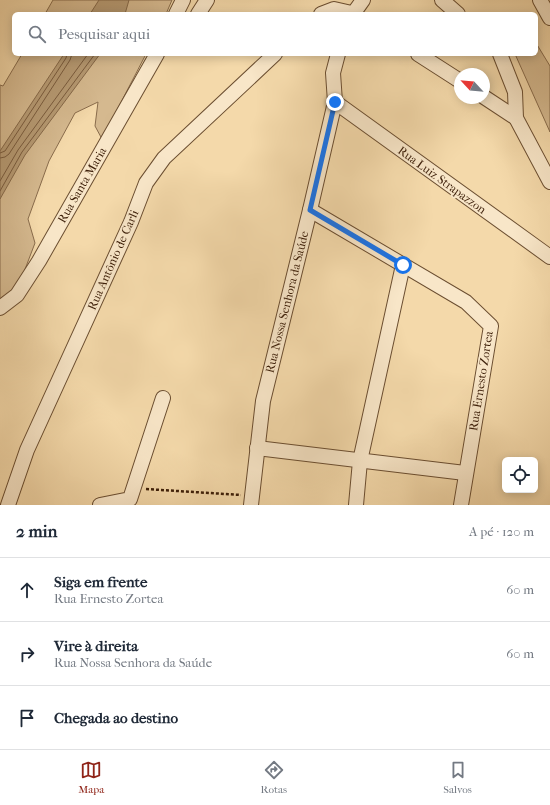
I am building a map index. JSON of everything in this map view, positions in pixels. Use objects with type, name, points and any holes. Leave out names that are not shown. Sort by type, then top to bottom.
[{"type":"street","points":[[177,12],[183,0]]},
{"type":"street","points":[[199,12],[208,0]]},
{"type":"street","points":[[355,12],[363,0]]},
{"type":"street","points":[[442,0],[456,12]]},
{"type":"street","points":[[540,0],[550,18]]},
{"type":"street","points":[[327,12],[334,9],[346,12]]},
{"type":"street","name":"Rua Santa Maria","points":[[0,308],[17,295],[39,261],[156,56]]},
{"type":"street","name":"Rua Antônio de Carli","points":[[8,505],[26,450],[128,229],[146,183],[164,158],[273,56]]},
{"type":"street","name":"Rua Nossa Senhora da Saúde","points":[[252,500],[263,401],[335,102],[333,73],[337,56]]},
{"type":"street","points":[[421,56],[454,77]]},
{"type":"street","points":[[501,56],[515,92],[516,118],[550,182]]},
{"type":"street","points":[[490,101],[516,118]]},
{"type":"street","name":"Rua Luiz Strapazzon","points":[[335,102],[550,257]]},
{"type":"street","name":"Rua Ernesto Zortea","points":[[310,210],[466,302],[491,326],[465,473],[461,505]]},
{"type":"street","points":[[356,505],[360,461],[403,265]]},
{"type":"street","points":[[100,505],[130,498],[163,398]]},
{"type":"street","points":[[257,448],[465,473]]},
{"type":"path","points":[[133,489],[252,500]]},
{"type":"shaded area","points":[[53,0],[172,0],[167,12],[46,12]]},
{"type":"shaded area","points":[[538,46],[550,66],[550,132],[516,56],[538,56]]},
{"type":"shaded area","points":[[21,56],[145,56],[102,139],[95,126],[98,102],[75,113],[49,161],[28,219],[35,243],[19,285],[0,299],[0,85],[3,86]]},
{"type":"water","points":[[99,0],[129,0],[126,12],[91,12]]},
{"type":"water","points":[[63,56],[99,56],[25,155],[0,199],[0,151]]},
{"type":"route","points":[[335,102],[310,210],[403,265]]}]
